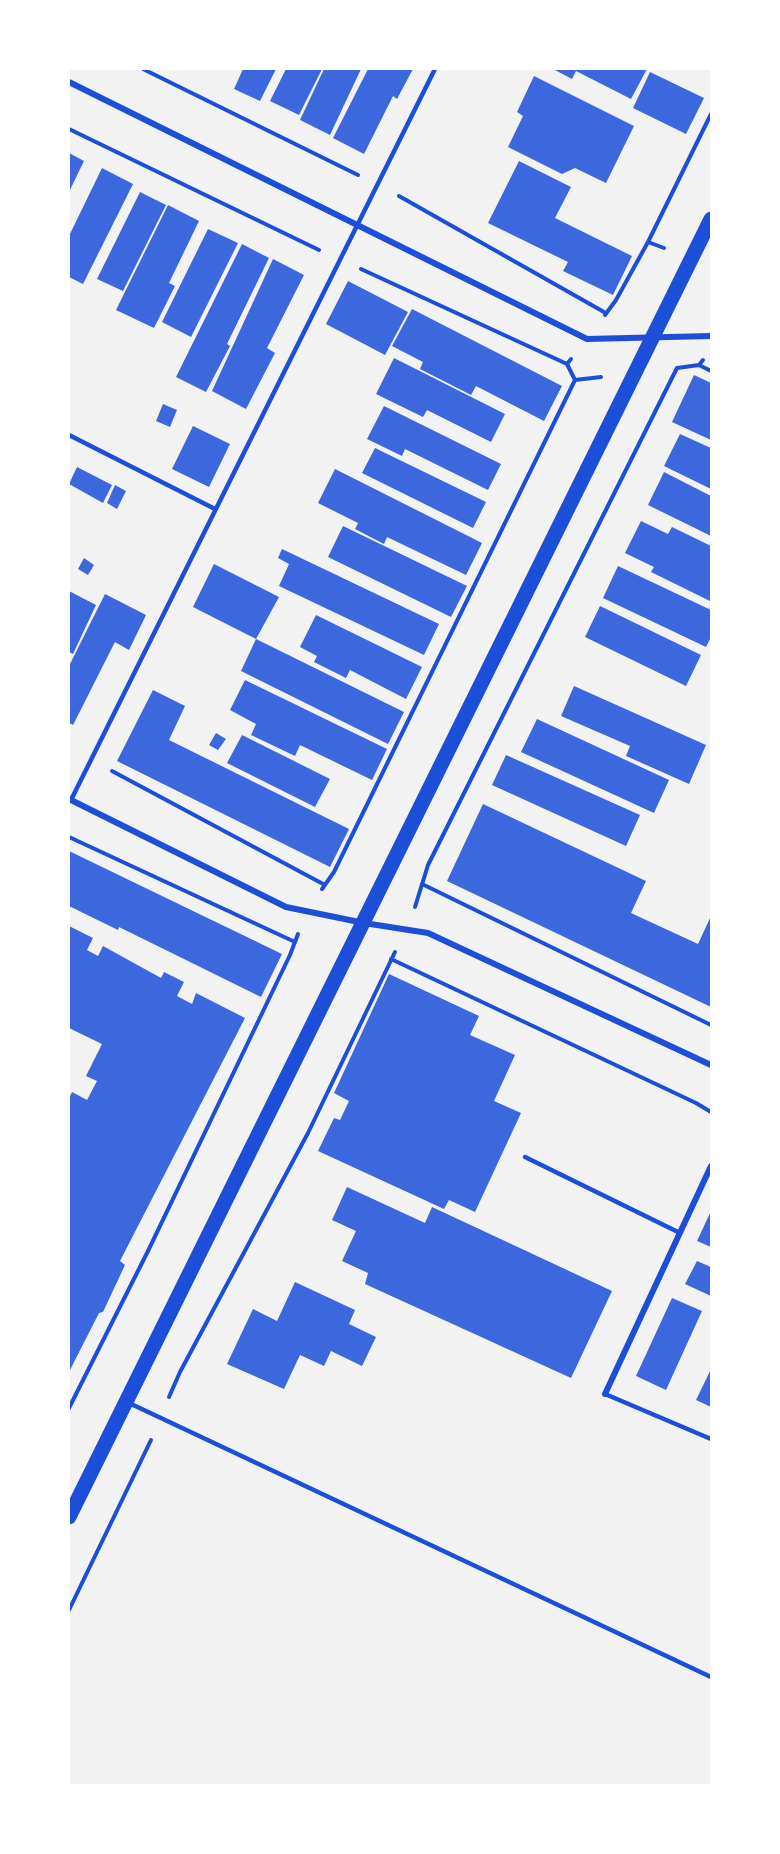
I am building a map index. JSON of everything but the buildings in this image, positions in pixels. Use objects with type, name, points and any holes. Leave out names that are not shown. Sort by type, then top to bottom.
[{"type":"main road","points":[[69,1517],[711,219]]},
{"type":"street","points":[[69,82],[587,339],[711,336]]},
{"type":"street","points":[[70,799],[286,907],[428,933],[711,1065]]},
{"type":"street","points":[[605,1394],[711,1166]]},
{"type":"lane","points":[[70,799],[435,69]]},
{"type":"lane","points":[[69,435],[215,509]]},
{"type":"lane","points":[[525,1157],[680,1233]]},
{"type":"lane","points":[[605,1394],[711,1439]]},
{"type":"lane","points":[[126,1402],[711,1677]]},
{"type":"path","points":[[69,1408],[148,1251],[290,955],[307,911],[334,872],[575,380],[567,364],[616,300],[648,242],[711,114]]},
{"type":"path","points":[[699,365],[705,358]]},
{"type":"path","points":[[69,1610],[145,1455],[180,1372],[308,1133],[391,958],[408,930],[428,865],[677,368],[699,365],[711,371]]},
{"type":"path","points":[[90,759],[325,885]]},
{"type":"path","points":[[69,837],[294,942]]},
{"type":"path","points":[[422,884],[711,1025]]},
{"type":"path","points":[[391,958],[711,1112]]}]
